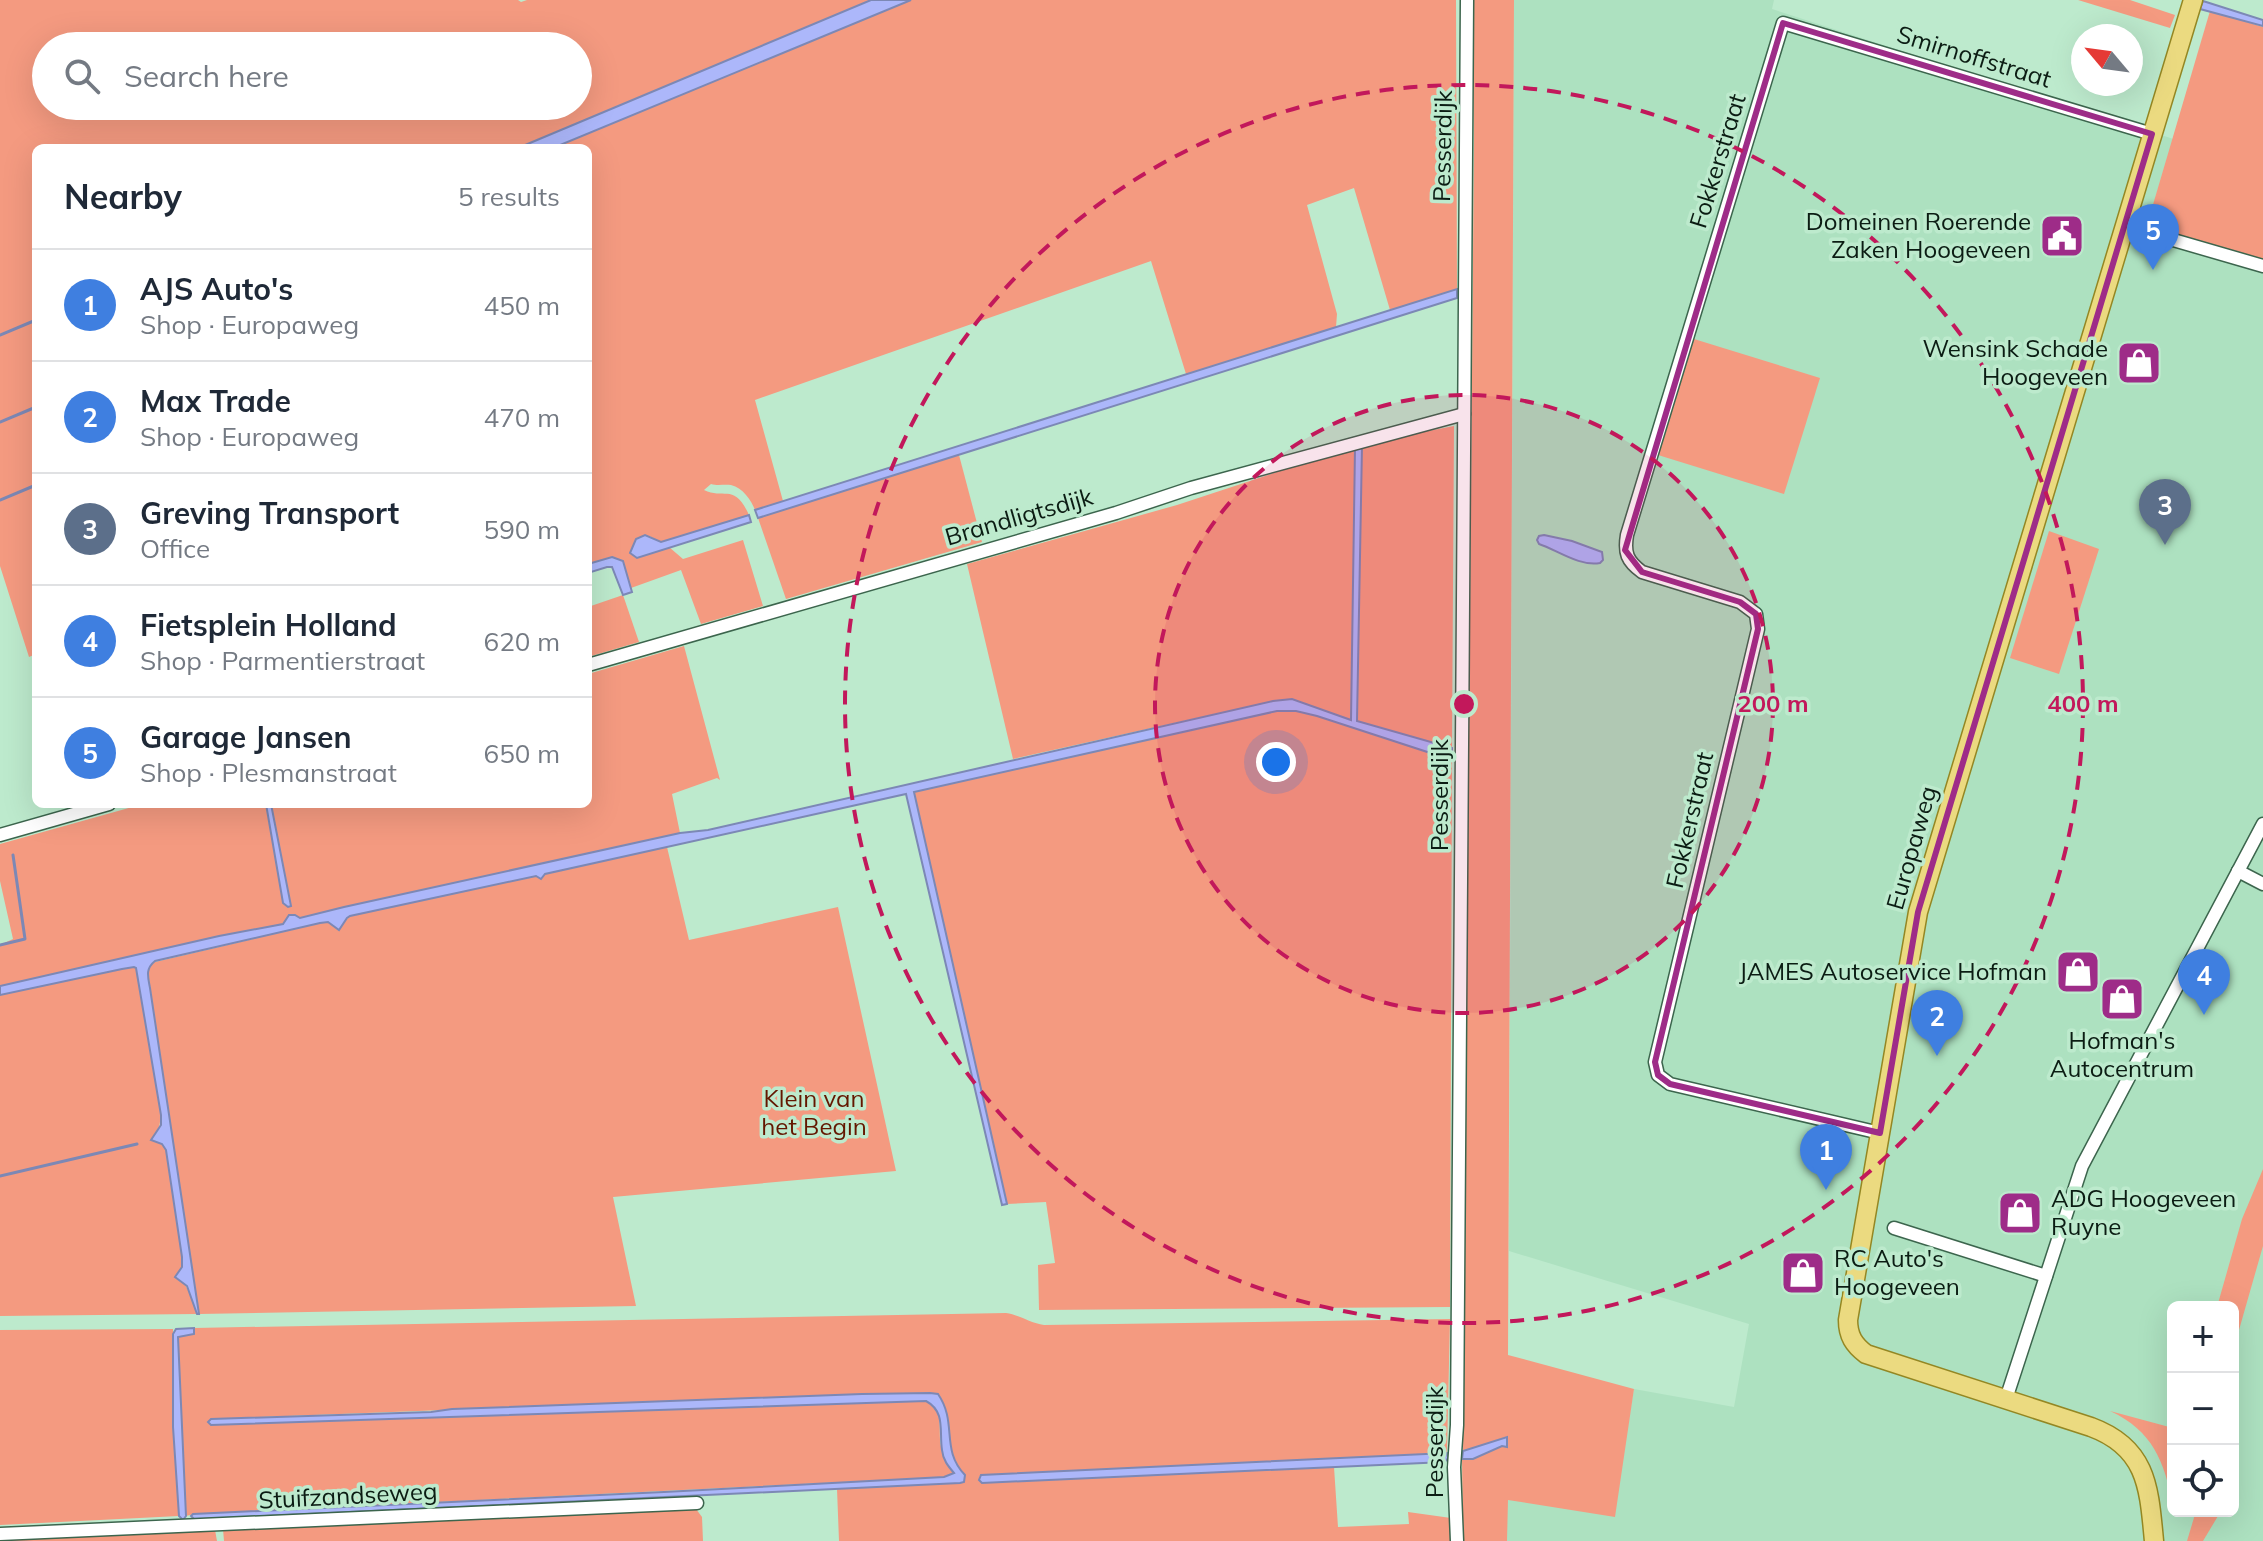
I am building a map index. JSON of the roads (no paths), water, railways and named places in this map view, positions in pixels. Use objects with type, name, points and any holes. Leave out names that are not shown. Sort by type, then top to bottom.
[{"type":"main road","name":"Europaweg","points":[[2154,1541],[2146,1477],[2132,1455],[2102,1431],[1875,1357],[1860,1349],[1852,1339],[1848,1320],[1918,912],[2193,0]]},
{"type":"street","name":"Pesserdijk","points":[[1457,1541],[1454,1467],[1462,1010],[1467,0]]},
{"type":"street","name":"Smirnoffstraat","points":[[1783,23],[2152,134]]},
{"type":"street","name":"Fokkerstraat","points":[[1783,23],[1625,550],[1629,563],[1642,572],[1740,602],[1756,614],[1758,629],[1655,1062],[1658,1075],[1670,1084],[1880,1133]]},
{"type":"street","points":[[2125,226],[2263,266]]},
{"type":"street","name":"Brandligtsdijk","points":[[592,664],[1116,513],[1191,488],[1464,414]]},
{"type":"street","points":[[0,835],[95,808]]},
{"type":"street","points":[[2006,1399],[2075,1185],[2090,1148],[2263,824]]},
{"type":"street","points":[[2238,871],[2263,884]]},
{"type":"street","points":[[1894,1228],[2046,1276]]},
{"type":"street","name":"Stuifzandseweg","points":[[0,1534],[697,1503]]},
{"type":"water","points":[[871,0],[911,0],[563,144],[528,144],[585,120],[592,120],[592,117]]},
{"type":"water","points":[[2203,1],[2263,20],[2263,26],[2200,9]]},
{"type":"water","points":[[1457,289],[1457,298],[758,518],[755,510]]},
{"type":"water","points":[[1362,446],[1357,721],[1452,748],[1452,760],[1317,716],[1277,711],[914,792],[1007,1204],[1002,1205],[906,794],[545,874],[541,879],[536,876],[350,916],[339,930],[328,922],[320,923],[155,961],[148,970],[148,977],[199,1314],[187,1286],[175,1277],[182,1267],[182,1257],[166,1150],[162,1144],[151,1140],[161,1125],[161,1115],[136,968],[0,995],[0,986],[283,924],[289,915],[300,918],[680,833],[708,830],[1273,701],[1292,699],[1351,720],[1355,448]]},
{"type":"water","points":[[749,515],[751,522],[637,558],[630,553],[636,539],[645,535],[661,542]]},
{"type":"water","points":[[1539,536],[1602,552],[1603,560],[1592,564],[1569,557],[1539,544]]},
{"type":"water","points":[[612,557],[623,561],[632,592],[623,595],[612,567],[592,572],[592,563]]},
{"type":"water","points":[[267,808],[272,808],[291,906],[283,903]]},
{"type":"water","points":[[194,1328],[194,1334],[178,1337],[186,1516],[183,1520],[179,1516],[173,1427],[173,1334],[176,1329]]},
{"type":"water","points":[[938,1394],[944,1405],[953,1455],[965,1475],[964,1482],[203,1519],[191,1516],[944,1477],[954,1473],[943,1454],[939,1416],[926,1401],[211,1425],[208,1422],[211,1419]]},
{"type":"water","points":[[1507,1437],[1507,1447],[1502,1446],[1473,1459],[1462,1459],[1463,1451]]},
{"type":"water","points":[[1447,1453],[1445,1462],[982,1483],[979,1480],[981,1475]]},
{"type":"waterway","points":[[0,335],[32,322]]},
{"type":"waterway","points":[[0,422],[32,409]]},
{"type":"waterway","points":[[0,500],[32,487]]},
{"type":"waterway","points":[[0,945],[25,939],[13,855]]},
{"type":"waterway","points":[[0,1176],[137,1144]]},
{"type":"place","name":"Domeinen Roerende Zaken Hoogeveen","points":[[2062,236]]},
{"type":"place","name":"Garage Jansen","points":[[2153,270]]},
{"type":"place","name":"Wensink Schade Hoogeveen","points":[[2139,363]]},
{"type":"place","name":"Greving Transport","points":[[2165,545]]},
{"type":"place","name":"JAMES Autoservice Hofman","points":[[2078,972]]},
{"type":"place","name":"Hofman's Autocentrum","points":[[2122,999]]},
{"type":"place","name":"Fietsplein Holland","points":[[2204,1015]]},
{"type":"place","name":"Max Trade","points":[[1937,1056]]},
{"type":"place","name":"AJS Auto's","points":[[1826,1190]]},
{"type":"place","name":"ADG Hoogeveen Ruyne","points":[[2020,1213]]},
{"type":"place","name":"RC Auto's Hoogeveen","points":[[1803,1273]]},
{"type":"park label","name":"Klein van het Begin","points":[[814,1113]]}]
